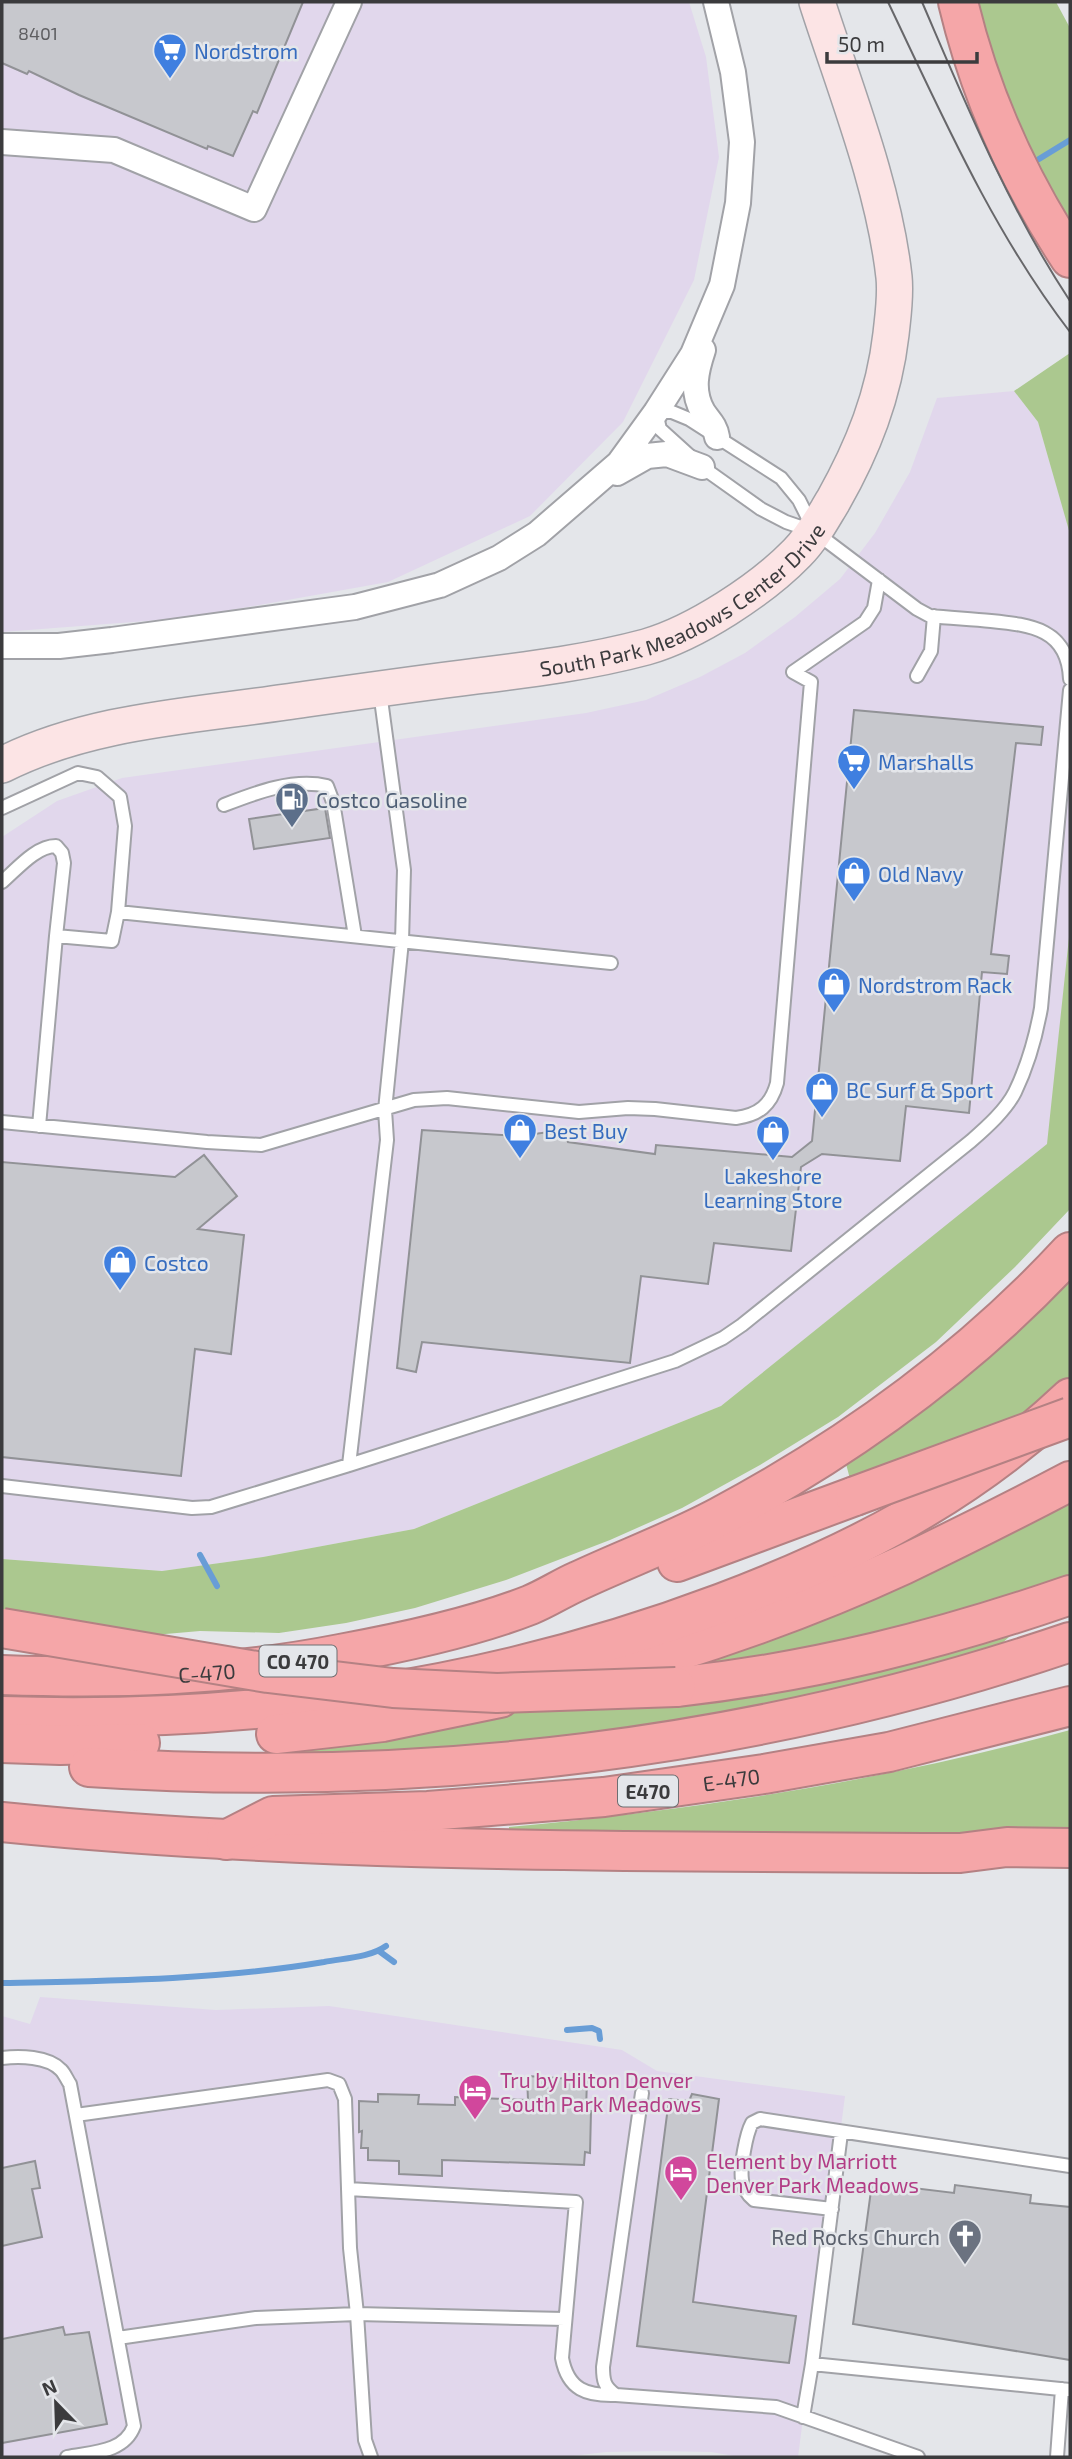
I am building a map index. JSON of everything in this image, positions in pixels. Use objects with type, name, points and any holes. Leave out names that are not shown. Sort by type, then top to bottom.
[{"type":"highway","points":[[958,2],[984,89],[1006,142],[1027,187],[1070,258]]},
{"type":"highway","points":[[531,1605],[717,1518],[833,1450],[948,1365],[1003,1318],[1070,1252]]},
{"type":"highway","points":[[2,1716],[118,1718],[280,1708],[432,1686],[596,1646],[759,1589],[827,1560],[892,1527],[972,1479],[1070,1398]]},
{"type":"highway","points":[[531,1605],[572,1600],[1070,1417]]},
{"type":"highway","points":[[2,1743],[122,1744],[326,1729],[431,1713],[553,1687],[684,1649],[806,1606],[903,1564],[1070,1481]]},
{"type":"highway","points":[[2,1628],[268,1673],[373,1687],[557,1693],[712,1684],[801,1669],[930,1640],[1061,1598]]},
{"type":"highway","name":"C-470","points":[[2,1675],[107,1678],[171,1676],[295,1662],[395,1643],[531,1605]]},
{"type":"highway","points":[[2,1760],[153,1771],[267,1773],[373,1771],[531,1760],[690,1738],[793,1718],[928,1686],[1070,1642]]},
{"type":"highway","name":"E-470","points":[[224,1841],[273,1816],[428,1811],[604,1797],[753,1775],[889,1752],[1070,1706]]},
{"type":"highway","points":[[2,1822],[224,1841],[509,1851],[960,1853],[1007,1847],[1070,1848]]},
{"type":"highway","points":[[960,1853],[1001,1865],[1070,1870]]},
{"type":"main road","name":"South Park Meadows Center Drive","points":[[2,765],[50,744],[89,733],[379,689],[582,662],[650,646],[683,632],[741,599],[796,555],[815,532],[850,472],[872,421],[885,375],[894,308],[894,279],[885,225],[817,2]]},
{"type":"street","points":[[2,142],[114,150],[254,209],[349,2]]},
{"type":"street","points":[[2,646],[59,646],[355,607],[440,585],[499,558],[537,534],[619,463],[694,354],[722,285],[738,203],[742,164],[741,125],[733,72],[716,2]]},
{"type":"street","points":[[702,332],[704,346],[695,375],[697,397],[715,427],[717,437]]},
{"type":"street","points":[[600,480],[647,456],[667,454],[702,467]]},
{"type":"lane","points":[[815,532],[799,500],[781,478],[689,419],[672,412],[656,412],[660,429],[702,467],[761,509],[786,522],[815,532],[917,609],[934,616],[1023,624],[1040,629],[1054,638],[1063,651],[1070,665],[1070,678]]},
{"type":"lane","points":[[2,1122],[261,1145],[414,1100],[447,1098],[579,1112],[628,1108],[736,1118],[752,1116],[774,1097],[778,1083],[811,682],[793,672],[865,622],[874,608],[878,580]]},
{"type":"lane","points":[[917,676],[930,651],[934,616]]},
{"type":"lane","points":[[349,1465],[387,1140],[384,1110],[402,941],[404,870],[379,689]]},
{"type":"lane","points":[[2,1486],[192,1508],[211,1507],[675,1361],[723,1338],[784,1292],[990,1123],[1014,1094],[1036,1036],[1041,1008],[1070,690]]},
{"type":"lane","points":[[2,808],[78,773],[97,778],[120,797],[125,826],[118,912],[112,941],[56,936]]},
{"type":"lane","points":[[223,805],[259,791],[313,783],[327,786],[333,802],[355,936]]},
{"type":"lane","points":[[2,882],[40,850],[56,846],[62,853],[64,863],[40,1125]]},
{"type":"lane","points":[[118,912],[611,963]]},
{"type":"lane","points":[[2,2058],[31,2058],[53,2063],[70,2084],[134,2426],[130,2437],[118,2446],[67,2457]]},
{"type":"lane","points":[[76,2115],[328,2080],[339,2084],[345,2099],[350,2248],[358,2314],[365,2440],[371,2457]]},
{"type":"lane","points":[[616,2395],[607,2389],[603,2367],[642,2094]]},
{"type":"lane","points":[[832,2209],[754,2200],[749,2195],[741,2180],[748,2129],[752,2123],[760,2119],[1070,2166]]},
{"type":"lane","points":[[803,2417],[841,2133]]},
{"type":"lane","points":[[348,2189],[576,2202],[562,2358],[564,2372],[584,2392],[776,2407],[918,2457]]},
{"type":"lane","points":[[118,2338],[256,2318],[358,2314],[565,2319]]},
{"type":"lane","points":[[812,2364],[1066,2389],[1057,2457]]},
{"type":"shaded area","points":[[2,2],[689,2],[706,57],[719,157],[694,280],[623,422],[530,516],[388,582],[186,618],[2,632]]},
{"type":"shaded area","points":[[1014,391],[1038,422],[1070,533],[1070,928],[1048,1144],[721,1406],[414,1529],[263,1557],[162,1571],[2,1559],[2,837],[57,801],[122,778],[586,713],[646,700],[700,677],[745,653],[795,617],[840,579],[875,533],[910,472],[937,398]]},
{"type":"shaded area","points":[[40,1997],[216,2010],[329,2006],[622,2050],[657,2071],[845,2096],[798,2457],[740,2457],[711,2452],[660,2451],[606,2452],[563,2457],[2,2457],[2,2016],[30,2024]]},
{"type":"green space","points":[[975,2],[1056,2],[1070,28],[1070,238],[1016,123]]},
{"type":"green space","points":[[1070,353],[1070,534],[1038,422],[1014,391]]},
{"type":"green space","points":[[1070,928],[1070,1209],[1015,1267],[936,1342],[838,1417],[760,1465],[682,1508],[610,1540],[506,1580],[415,1608],[346,1623],[279,1633],[200,1631],[131,1637],[2,1614],[2,1559],[162,1571],[263,1557],[414,1529],[721,1406],[1047,1144]]},
{"type":"green space","points":[[1070,1273],[1070,1379],[1014,1428],[850,1479],[845,1460]]},
{"type":"green space","points":[[1070,1493],[1070,1581],[952,1620],[675,1674]]},
{"type":"green space","points":[[1008,1629],[1010,1636],[997,1648],[804,1699],[561,1741],[265,1758],[266,1748]]},
{"type":"green space","points":[[1070,1730],[1070,1833],[509,1831],[509,1827],[792,1791],[931,1764]]},
{"type":"building","name":"Nordstrom","points":[[2,2],[303,2],[257,113],[253,111],[233,156],[208,146],[207,149],[29,71],[27,74],[2,63]]},
{"type":"building","points":[[854,710],[1043,727],[1041,745],[1016,743],[991,954],[1009,956],[1007,974],[982,972],[969,1113],[906,1106],[900,1161],[822,1154],[801,1167],[791,1251],[714,1243],[708,1284],[641,1276],[630,1363],[422,1342],[416,1372],[397,1368],[422,1130],[519,1136],[564,1130],[568,1142],[655,1154],[656,1145],[792,1157],[812,1141]]},
{"type":"building","points":[[325,808],[330,838],[254,849],[249,819]]},
{"type":"building","name":"Costco","points":[[204,1155],[237,1196],[198,1229],[244,1235],[231,1354],[195,1349],[181,1476],[2,1457],[2,1162],[175,1177]]},
{"type":"building","name":"Tru by Hilton Denver South Park Meadows","points":[[527,2076],[587,2080],[586,2110],[591,2111],[590,2153],[585,2152],[584,2165],[442,2160],[442,2176],[399,2174],[399,2161],[368,2160],[368,2148],[361,2148],[359,2101],[378,2102],[378,2094],[419,2095],[418,2104],[455,2105],[455,2097],[528,2100]]},
{"type":"building","name":"Element by Marriott Denver Park Meadows","points":[[692,2094],[719,2099],[693,2302],[796,2316],[789,2363],[637,2346],[669,2099],[689,2101]]},
{"type":"building","points":[[35,2161],[40,2188],[32,2189],[42,2237],[2,2246],[2,2168]]},
{"type":"building","name":"Red Rocks Church","points":[[872,2183],[954,2193],[955,2185],[1031,2195],[1030,2203],[1070,2207],[1070,2360],[853,2324]]},
{"type":"building","points":[[63,2327],[65,2335],[89,2332],[107,2424],[2,2443],[2,2339]]},
{"type":"waterway","points":[[1039,159],[1070,140]]},
{"type":"waterway","points":[[200,1555],[217,1586]]},
{"type":"waterway","points":[[2,1983],[244,1973],[356,1957],[386,1946]]},
{"type":"waterway","points":[[379,1951],[394,1962]]},
{"type":"waterway","points":[[567,2030],[592,2028],[599,2031],[600,2039]]},
{"type":"tram line","points":[[888,2],[970,172],[1017,254],[1070,332]]},
{"type":"tram line","points":[[922,2],[1008,192],[1070,301]]},
{"type":"place","name":"Nordstrom","points":[[170,80]]},
{"type":"place","name":"Marshalls","points":[[854,791]]},
{"type":"place","name":"Costco Gasoline","points":[[292,829]]},
{"type":"place","name":"Old Navy","points":[[854,903]]},
{"type":"place","name":"Nordstrom Rack","points":[[834,1014]]},
{"type":"place","name":"BC Surf & Sport","points":[[822,1119]]},
{"type":"place","name":"Best Buy","points":[[520,1160]]},
{"type":"place","name":"Lakeshore Learning Store","points":[[773,1162]]},
{"type":"place","name":"Costco","points":[[120,1292]]},
{"type":"place","name":"Tru by Hilton Denver South Park Meadows","points":[[475,2121]]},
{"type":"place","name":"Element by Marriott Denver Park Meadows","points":[[681,2202]]},
{"type":"place","name":"Red Rocks Church","points":[[965,2266]]}]
